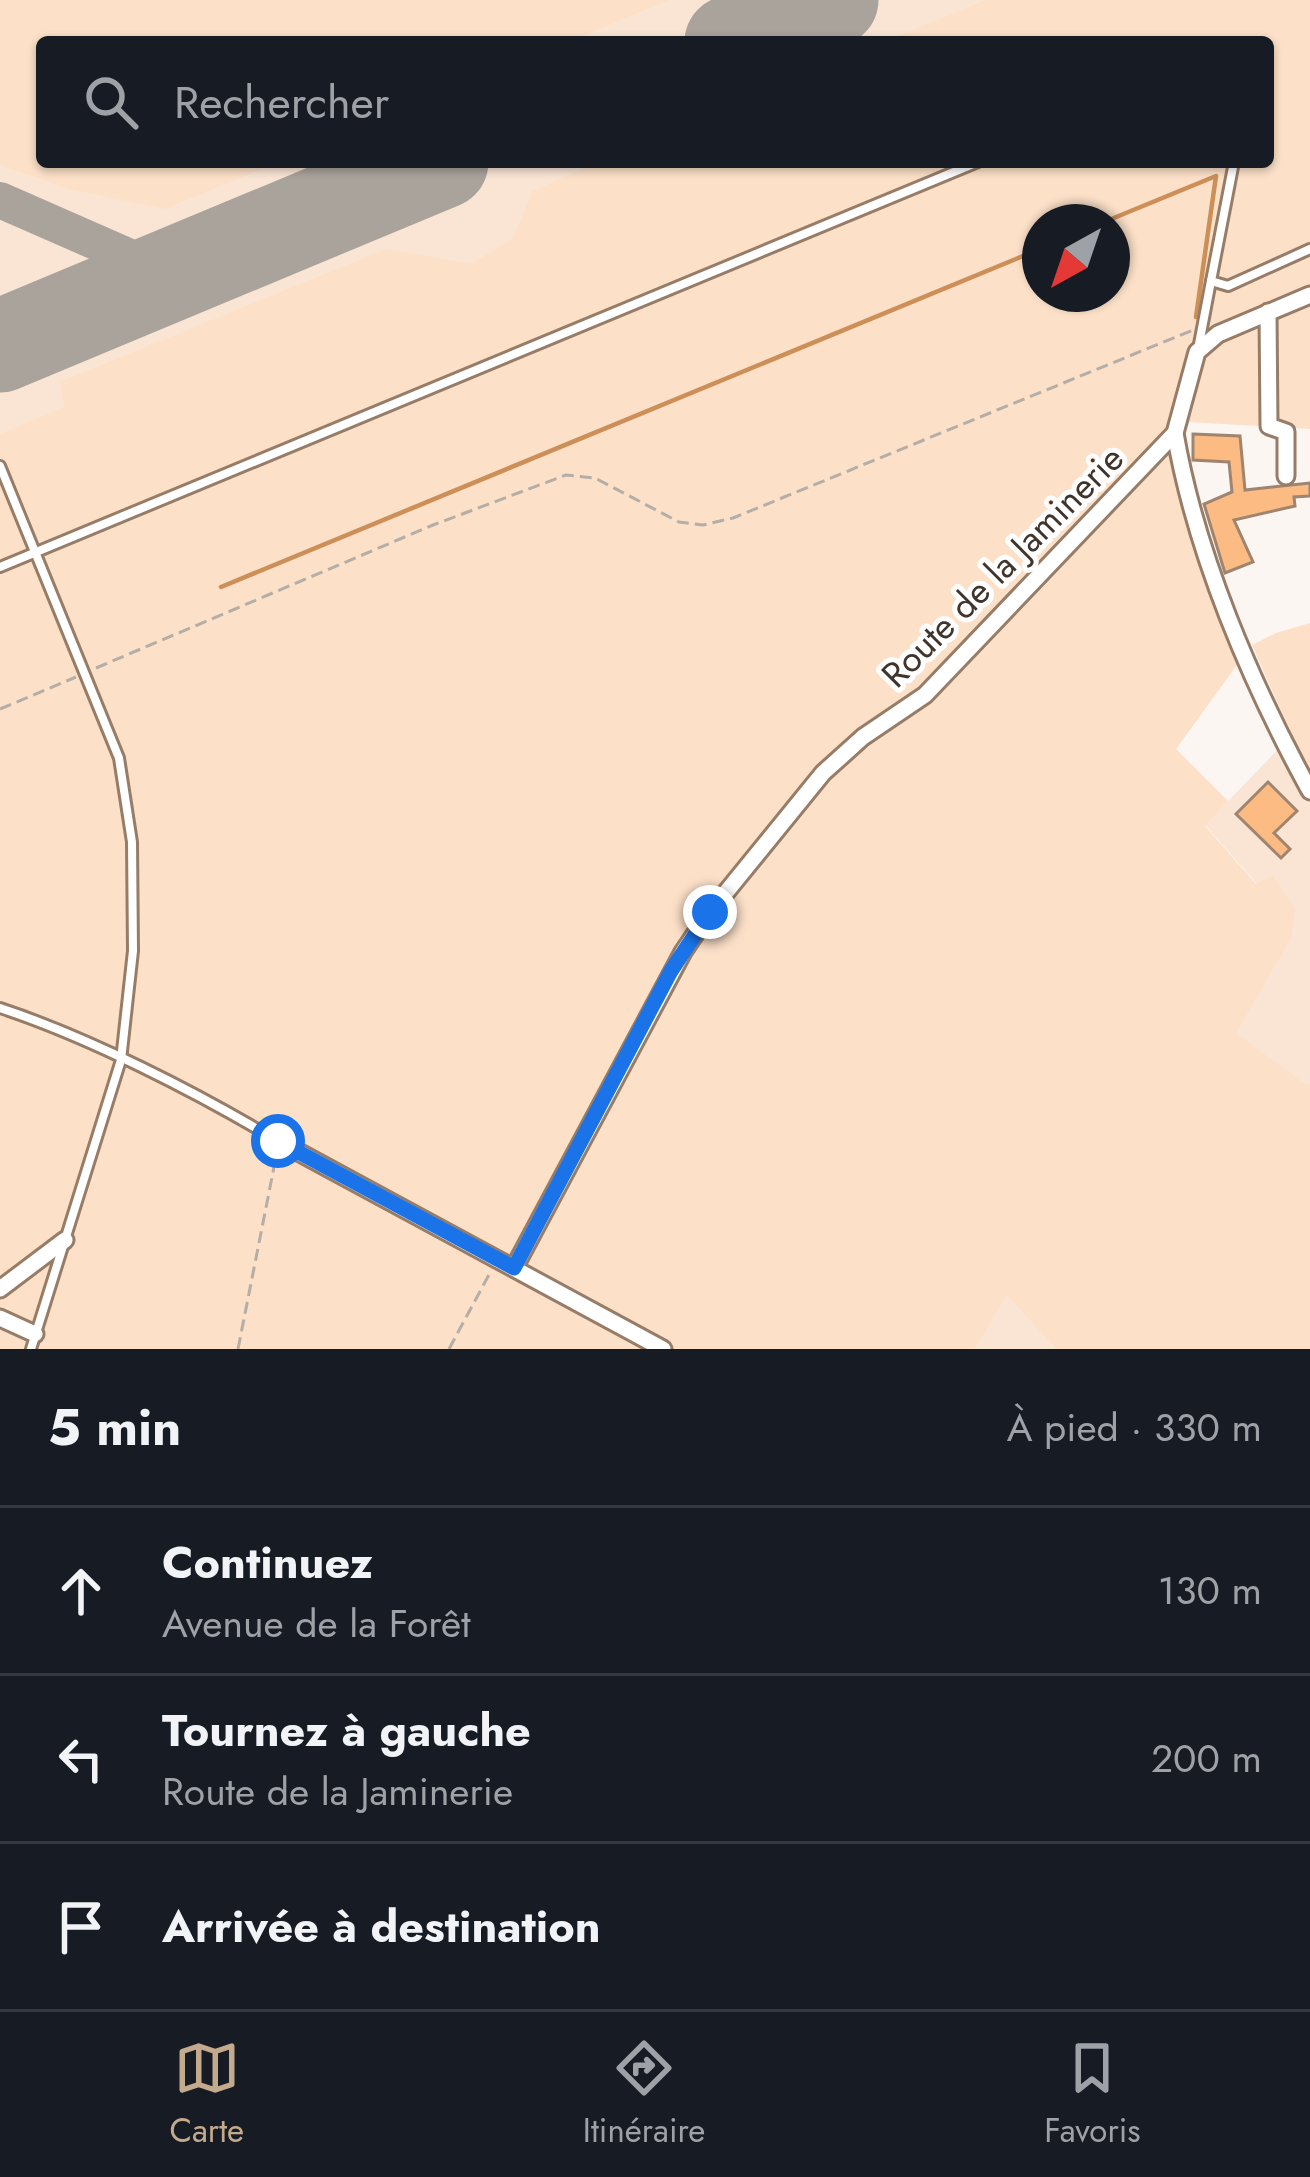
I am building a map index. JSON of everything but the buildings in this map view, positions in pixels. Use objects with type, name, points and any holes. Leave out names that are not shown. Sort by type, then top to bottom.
[{"type":"street","points":[[1197,352],[1218,334],[1310,295]]},
{"type":"street","points":[[1268,312],[1269,426],[1286,433],[1286,476]]},
{"type":"street","name":"Route de la Jaminerie","points":[[514,1268],[671,971],[710,912],[832,764],[862,737],[925,695],[1174,433],[1197,352]]},
{"type":"street","points":[[1174,433],[1199,535],[1222,598],[1310,791]]},
{"type":"street","points":[[278,1141],[663,1349]]},
{"type":"street","points":[[0,1289],[65,1240]]},
{"type":"street","points":[[0,1318],[33,1342]]},
{"type":"lane","points":[[0,567],[964,168]]},
{"type":"lane","points":[[1197,352],[1233,168]]},
{"type":"lane","points":[[1210,281],[1228,286],[1310,250]]},
{"type":"lane","points":[[0,466],[119,758],[132,842],[133,951],[121,1060],[33,1342]]},
{"type":"lane","points":[[0,1008],[202,1098],[278,1141]]},
{"type":"path","points":[[0,709],[433,526],[566,475],[595,478],[680,522],[718,522],[1203,326]]},
{"type":"path","points":[[238,1349],[278,1141]]},
{"type":"path","points":[[449,1349],[497,1259]]},
{"type":"shaded area","points":[[0,0],[1310,0],[1310,286],[0,717]]},
{"type":"shaded area","points":[[0,0],[669,0],[582,36],[36,36],[36,168],[264,168],[165,209],[69,189],[0,165]]},
{"type":"shaded area","points":[[986,0],[1310,0],[1310,429],[1169,421],[1185,513],[1242,658],[1176,749],[1228,801],[1205,826],[1256,884],[1272,875],[1295,909],[1291,938],[1236,1033],[1306,1085],[1310,1083],[1310,1349],[1056,1349],[1007,1295],[975,1349],[0,1349],[0,434],[65,407],[60,382],[386,249],[471,264],[512,239],[533,191],[585,168],[1274,168],[1274,36],[899,36]]},
{"type":"shaded area","points":[[1310,623],[1310,776],[1252,645]]},
{"type":"shaded area","points":[[1290,737],[1310,776],[1310,1083],[1306,1086],[1235,1033],[1259,990],[1271,876],[1257,884],[1205,825]]},
{"type":"shaded area","points":[[1007,1294],[1056,1349],[975,1349]]},
{"type":"waterway","points":[[1130,211],[1216,176],[1196,317]]},
{"type":"waterway","points":[[221,587],[1022,256]]},
{"type":"taxiway","points":[[0,200],[139,261],[177,264],[224,252]]},
{"type":"runway","points":[[745,36],[832,0]]},
{"type":"runway","points":[[0,346],[428,168]]},
{"type":"route","points":[[278,1141],[514,1268],[671,971],[710,912]]}]
